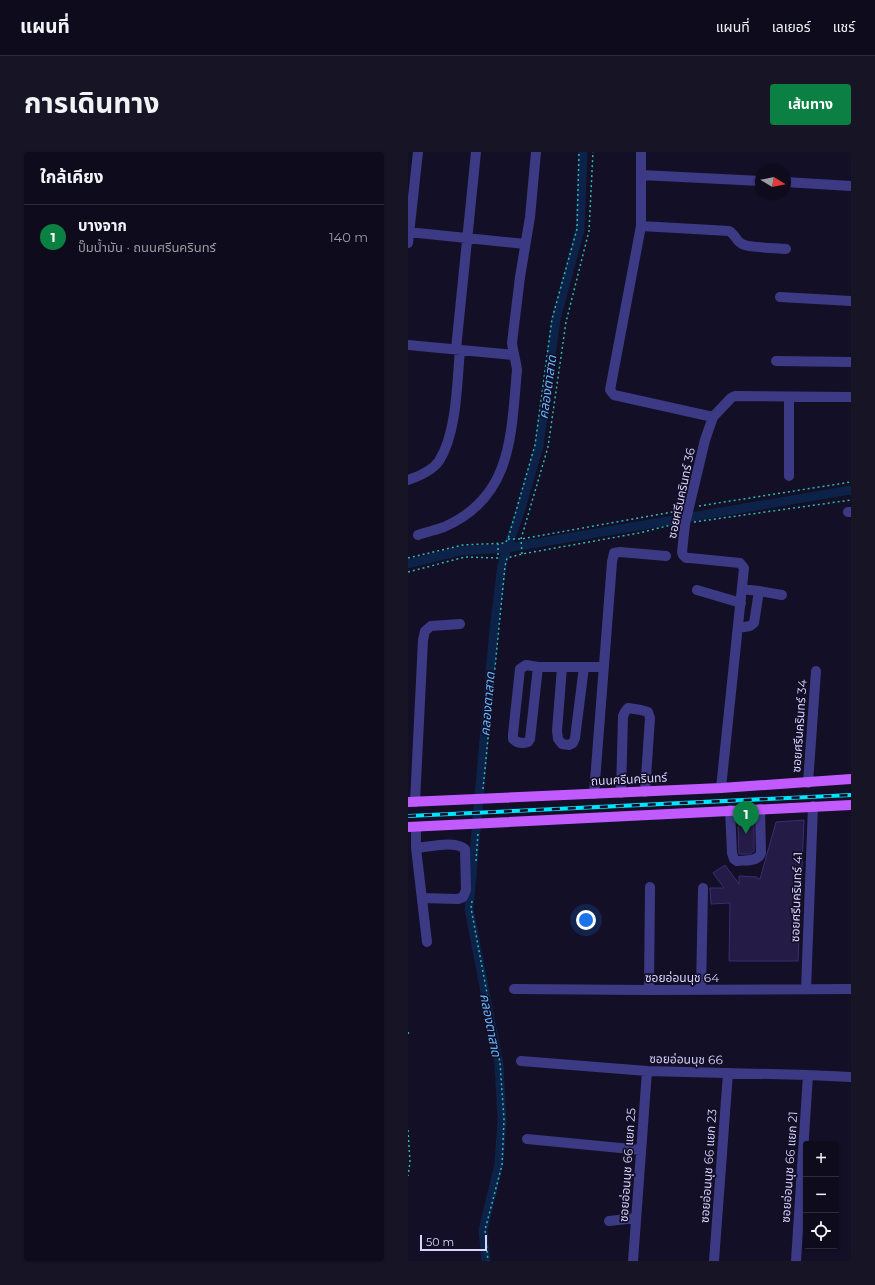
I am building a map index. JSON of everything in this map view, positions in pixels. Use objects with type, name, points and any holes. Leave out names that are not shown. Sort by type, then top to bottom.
[{"type":"main road","name":"ถนนศรีนครินทร์","points":[[412,802],[645,792],[851,780]]},
{"type":"main road","points":[[412,827],[851,805]]},
{"type":"street","points":[[408,243],[418,152]]},
{"type":"street","points":[[408,480],[427,472],[438,462],[449,438],[454,408],[476,152]]},
{"type":"street","points":[[418,535],[443,527],[458,519],[476,506],[491,491],[507,454],[511,435],[517,370],[512,343],[520,277],[530,217],[536,152]]},
{"type":"street","points":[[641,152],[641,226],[610,390],[614,395],[713,417]]},
{"type":"street","points":[[641,175],[755,181]]},
{"type":"street","points":[[791,182],[851,186]]},
{"type":"street","points":[[641,226],[729,231],[733,233],[737,240],[744,245],[786,249]]},
{"type":"street","points":[[409,232],[525,244]]},
{"type":"street","points":[[780,297],[851,301]]},
{"type":"street","points":[[408,344],[514,355]]},
{"type":"street","points":[[776,361],[851,362]]},
{"type":"street","name":"ซอยศรีนครินทร์ 36","points":[[721,788],[744,568],[740,563],[686,558],[683,555],[685,524],[705,440],[713,417],[731,398],[735,396],[851,397]]},
{"type":"street","points":[[788,476],[789,397]]},
{"type":"street","points":[[594,794],[612,562],[614,554],[620,552],[666,556]]},
{"type":"street","points":[[742,589],[782,595]]},
{"type":"street","points":[[697,590],[741,603]]},
{"type":"street","points":[[738,628],[750,626],[754,623],[759,591]]},
{"type":"street","points":[[412,802],[423,640],[425,631],[431,626],[460,624]]},
{"type":"street","points":[[538,667],[530,739],[528,742],[524,743],[516,742],[513,734],[520,669],[526,665],[538,667],[604,667]]},
{"type":"street","points":[[562,667],[557,731],[558,739],[562,744],[569,745],[573,743],[575,738],[584,667]]},
{"type":"street","name":"ซอยศรีนครินทร์ 34","points":[[808,783],[816,671]]},
{"type":"street","points":[[621,793],[622,716],[628,708],[648,712],[650,718],[645,792]]},
{"type":"street","name":"ซอยศรีนครินทร์ 41","points":[[806,989],[813,806]]},
{"type":"street","points":[[730,810],[732,853],[734,859],[737,861],[757,859],[760,857],[760,809]]},
{"type":"street","points":[[412,827],[416,848],[426,942]]},
{"type":"street","points":[[416,848],[454,844],[461,845],[465,849],[466,890],[463,897],[458,899],[422,898]]},
{"type":"street","points":[[649,990],[650,887]]},
{"type":"street","points":[[702,990],[703,888]]},
{"type":"street","name":"ซอยอ่อนนุช 64","points":[[514,989],[851,989]]},
{"type":"street","name":"ซอยอ่อนนุช 66","points":[[521,1061],[647,1071],[851,1077]]},
{"type":"street","name":"ซอยอ่อนนุช 66 แยก 25","points":[[633,1261],[647,1071]]},
{"type":"street","name":"ซอยอ่อนนุช 66 แยก 23","points":[[714,1261],[728,1073]]},
{"type":"street","name":"ซอยอ่อนนุช 66 แยก 21","points":[[796,1261],[808,1075]]},
{"type":"street","points":[[527,1139],[641,1150]]},
{"type":"street","points":[[609,1221],[636,1218]]},
{"type":"path","points":[[408,558],[462,545],[505,543],[508,539],[535,445],[552,319],[577,229],[579,152]]},
{"type":"path","points":[[522,554],[521,539],[548,447],[566,322],[589,231],[592,152]]},
{"type":"path","points":[[508,539],[521,539],[634,520],[689,508],[851,482]]},
{"type":"path","points":[[495,798],[483,791],[507,558],[640,533],[677,524],[851,500]]},
{"type":"path","points":[[408,572],[465,557],[498,558],[498,544]]},
{"type":"path","points":[[475,866],[478,834]]},
{"type":"path","points":[[472,901],[471,908],[500,1063],[504,1120],[502,1165],[485,1230],[488,1261]]},
{"type":"path","points":[[408,1130],[410,1162],[408,1176]]},
{"type":"building","points":[[804,820],[798,961],[729,961],[730,903],[711,904],[710,888],[724,888],[713,873],[725,865],[739,884],[739,876],[757,877],[760,879],[776,822]]},
{"type":"building","points":[[746,824],[754,825],[754,851],[750,854],[739,854],[738,826]]},
{"type":"waterway","name":"คลองตาสาด","points":[[486,1261],[483,1230],[499,1164],[502,1120],[499,1064],[469,909],[494,629],[502,565],[519,515],[539,446],[556,319],[580,230],[583,152]]},
{"type":"waterway","points":[[408,564],[460,551],[507,548],[851,490]]},
{"type":"railway","points":[[408,816],[851,795]]},
{"type":"place","name":"บางจาก","points":[[746,834]]}]
